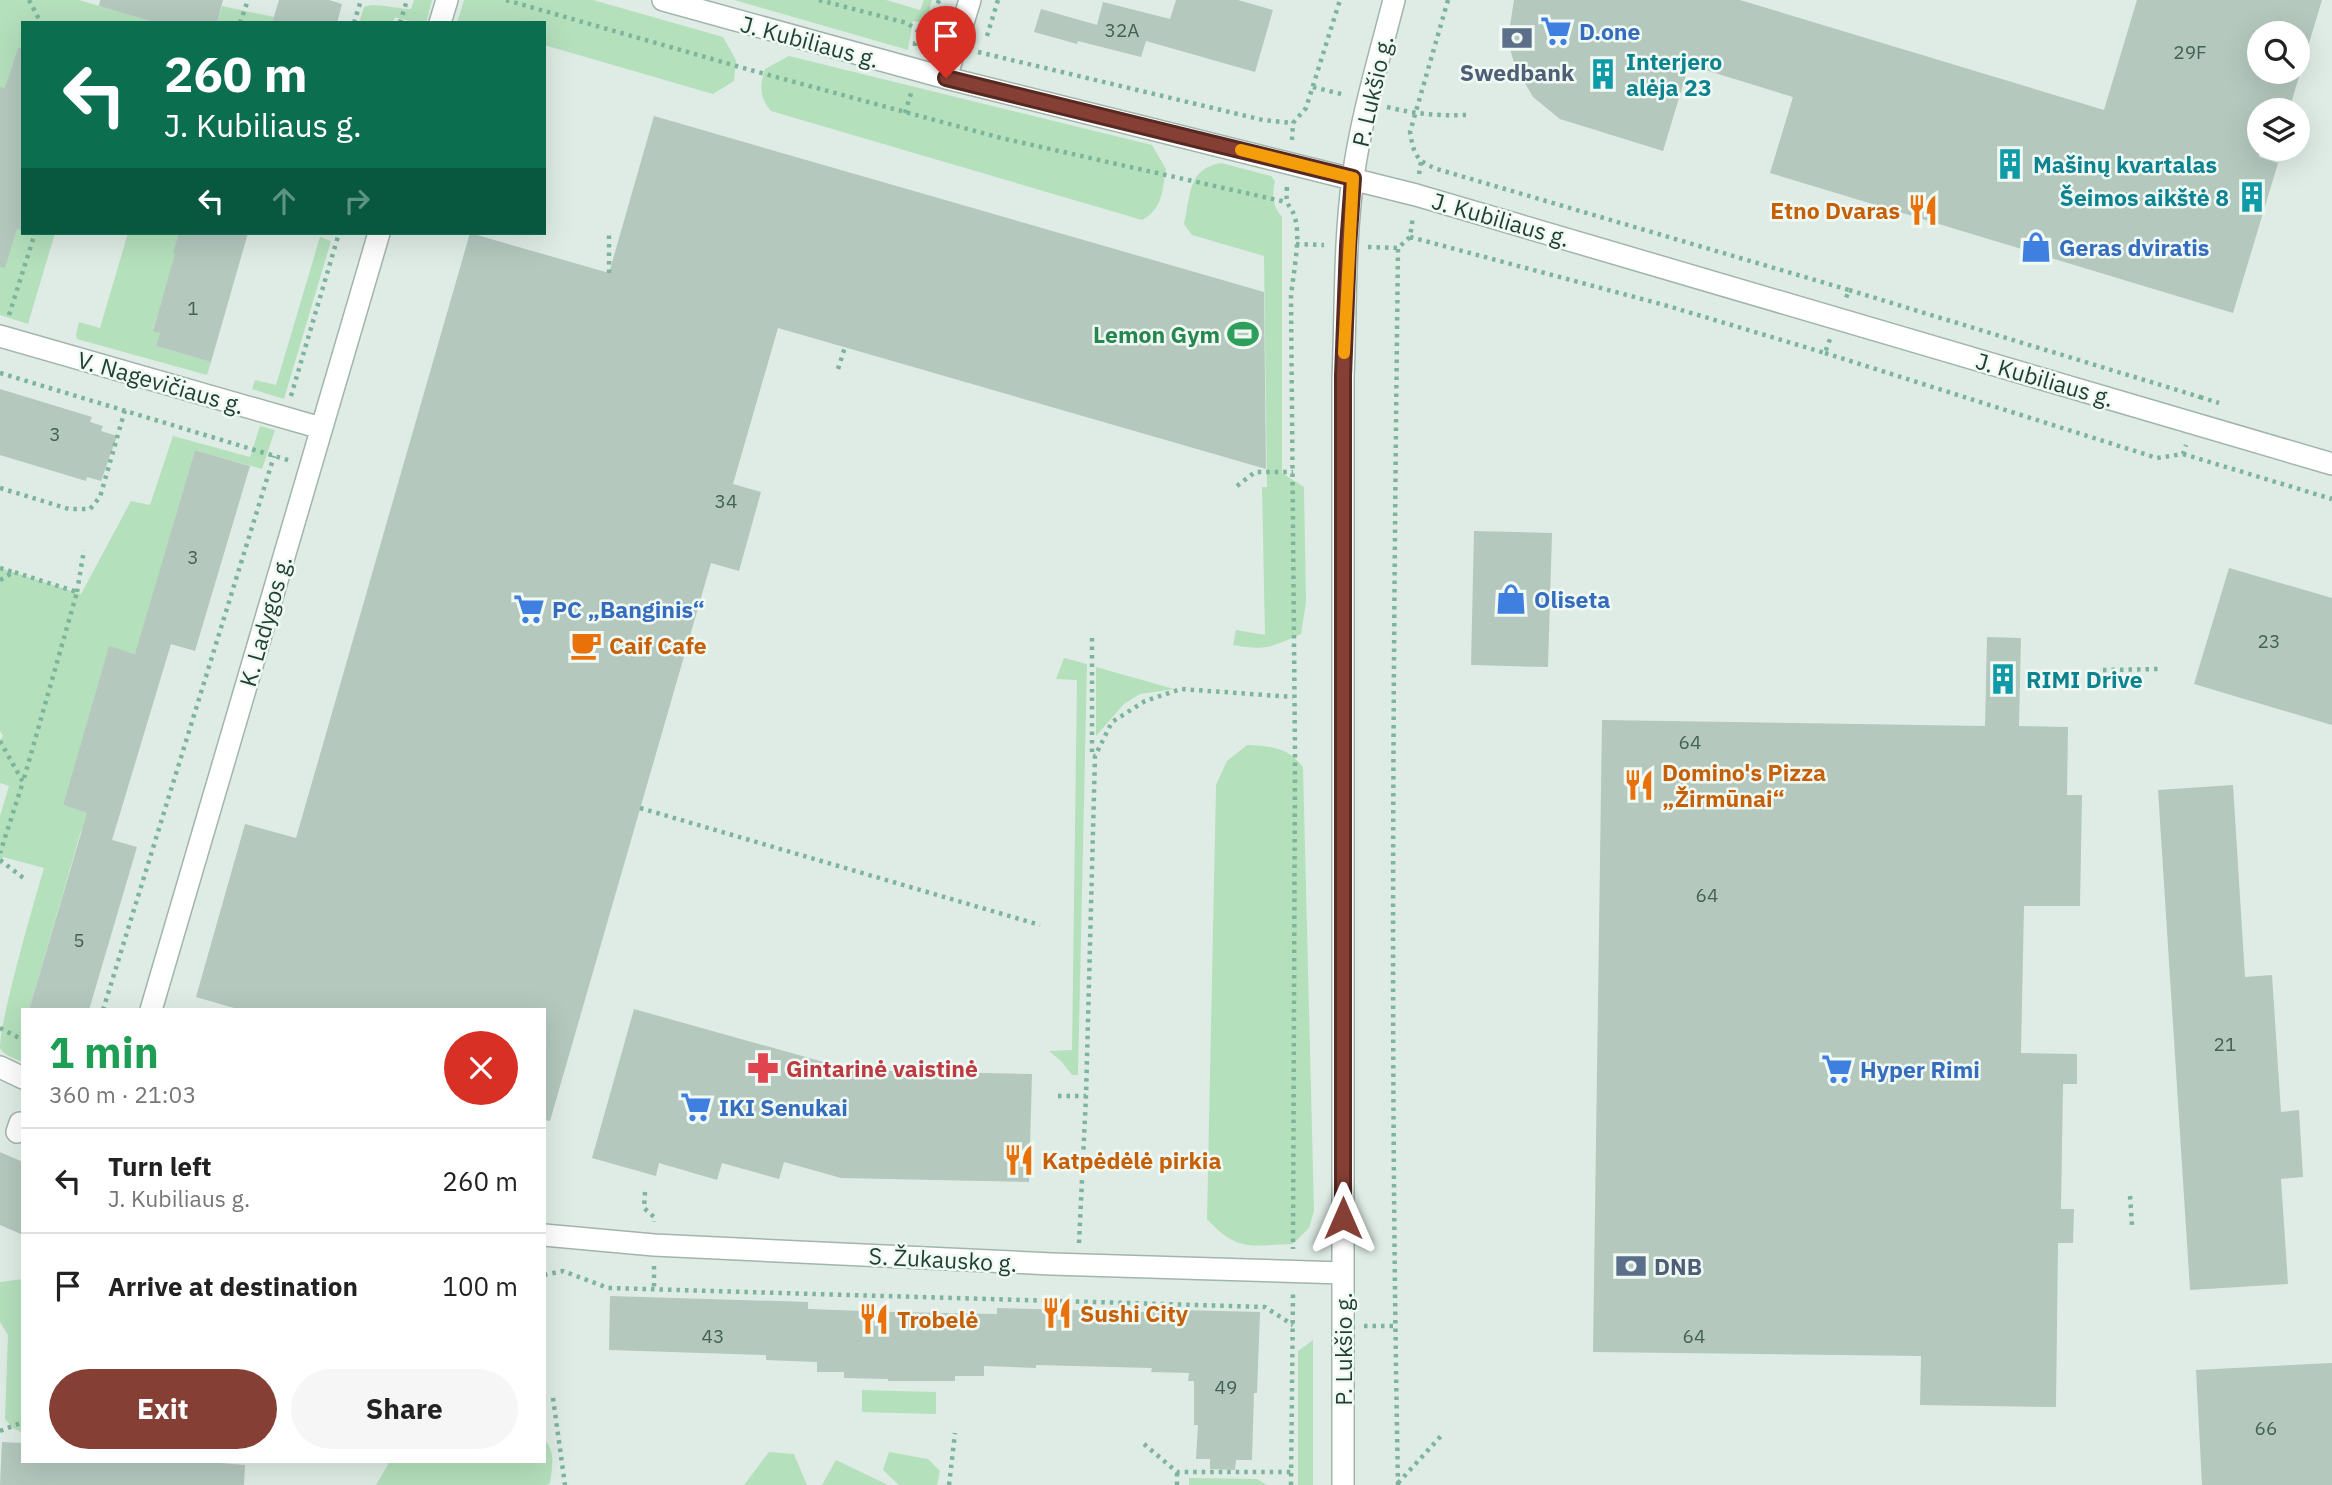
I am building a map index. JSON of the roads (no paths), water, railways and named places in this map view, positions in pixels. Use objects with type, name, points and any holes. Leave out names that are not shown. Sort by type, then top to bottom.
[{"type":"street","points":[[441,21],[447,0]]},
{"type":"street","name":"J. Kubiliaus g.","points":[[663,0],[946,78],[1353,178],[1643,260],[2332,464]]},
{"type":"street","points":[[946,78],[970,0]]},
{"type":"street","name":"P. Lukšio g.","points":[[1343,1485],[1343,376],[1353,178],[1368,102],[1394,0]]},
{"type":"street","name":"K. Ladygos g.","points":[[152,1008],[378,235]]},
{"type":"street","name":"V. Nagevičiaus g.","points":[[3,329],[321,428]]},
{"type":"street","points":[[0,1067],[21,1077]]},
{"type":"street","name":"S. Žukausko g.","points":[[546,1235],[654,1245],[1078,1265],[1343,1273]]},
{"type":"place","name":"D.one","points":[[1556,31]]},
{"type":"place","name":"Swedbank","points":[[1517,38]]},
{"type":"place","name":"Interjero alėja 23","points":[[1603,74]]},
{"type":"place","name":"Mašinų kvartalas","points":[[2010,164]]},
{"type":"place","name":"Šeimos aikštė 8","points":[[2252,197]]},
{"type":"place","name":"Etno Dvaras","points":[[1923,210]]},
{"type":"place","name":"Geras dviratis","points":[[2036,247]]},
{"type":"place","name":"Lemon Gym","points":[[1243,334]]},
{"type":"place","name":"Oliseta","points":[[1511,599]]},
{"type":"place","name":"PC „Banginis“","points":[[529,609]]},
{"type":"place","name":"Caif Cafe","points":[[586,645]]},
{"type":"place","name":"RIMI Drive","points":[[2003,679]]},
{"type":"place","name":"Domino's Pizza „Žirmūnai“","points":[[1639,785]]},
{"type":"place","name":"Gintarinė vaistinė","points":[[763,1068]]},
{"type":"place","name":"Hyper Rimi","points":[[1837,1069]]},
{"type":"place","name":"IKI Senukai","points":[[696,1107]]},
{"type":"place","name":"Katpėdėlė pirkia","points":[[1019,1160]]},
{"type":"place","name":"DNB","points":[[1631,1266]]},
{"type":"place","name":"Sushi City","points":[[1057,1313]]},
{"type":"place","name":"Trobelė","points":[[874,1319]]}]
